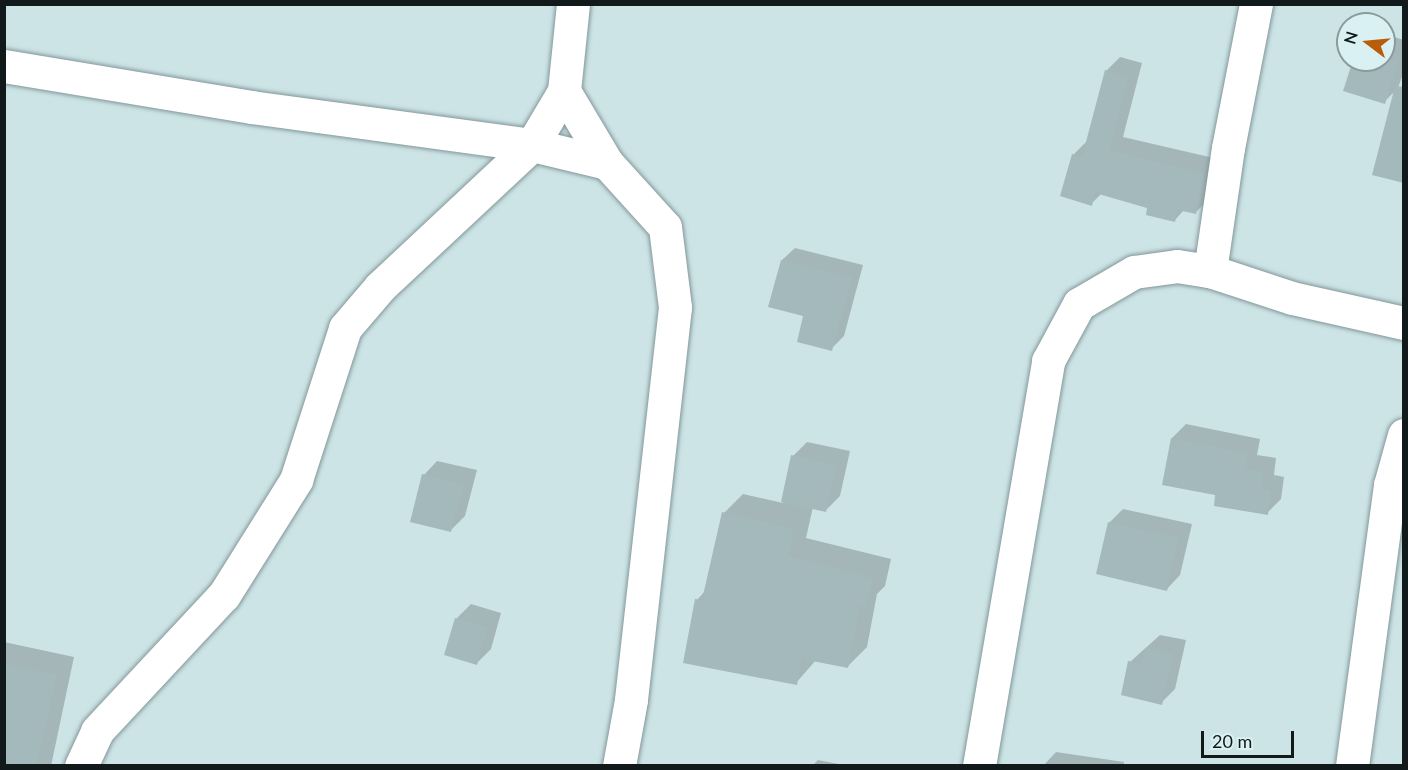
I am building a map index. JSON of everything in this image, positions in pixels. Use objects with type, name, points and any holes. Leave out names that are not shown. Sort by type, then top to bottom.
[{"type":"street","points":[[81,765],[97,732],[224,595],[296,480],[345,328],[380,287],[532,145],[564,91],[573,4]]},
{"type":"street","points":[[1210,271],[1228,148],[1256,4]]},
{"type":"street","points":[[4,66],[251,107],[532,145],[607,163]]},
{"type":"street","points":[[564,91],[607,163],[665,227],[675,307],[631,700],[619,765]]},
{"type":"street","points":[[979,765],[1048,361],[1079,304],[1134,272],[1177,266],[1210,271],[1293,298],[1404,323]]},
{"type":"street","points":[[1352,765],[1390,485],[1404,435]]},
{"type":"building","points":[[1105,70],[1129,76],[1110,151],[1205,173],[1196,214],[1178,210],[1175,222],[1146,215],[1147,208],[1095,193],[1092,206],[1060,196],[1072,154],[1082,157]]},
{"type":"building","points":[[1349,72],[1394,72],[1385,104],[1343,91]]},
{"type":"building","points":[[1395,86],[1404,87],[1404,183],[1372,175]]},
{"type":"building","points":[[781,260],[852,277],[832,351],[797,342],[803,316],[768,307]]},
{"type":"building","points":[[1171,438],[1247,453],[1244,469],[1263,472],[1261,489],[1271,490],[1268,515],[1214,506],[1215,495],[1162,485]]},
{"type":"building","points":[[791,455],[837,465],[826,512],[781,502]]},
{"type":"building","points":[[422,474],[464,484],[451,532],[410,522]]},
{"type":"building","points":[[722,512],[794,529],[788,556],[873,578],[866,607],[860,605],[848,668],[802,659],[797,685],[683,663],[695,599],[702,600]]},
{"type":"building","points":[[1108,522],[1179,538],[1167,591],[1096,574]]},
{"type":"building","points":[[455,618],[488,627],[477,665],[444,655]]},
{"type":"building","points":[[1145,648],[1173,654],[1162,705],[1121,695],[1128,661],[1141,664]]},
{"type":"building","points":[[4,663],[57,675],[37,765],[4,765]]}]
